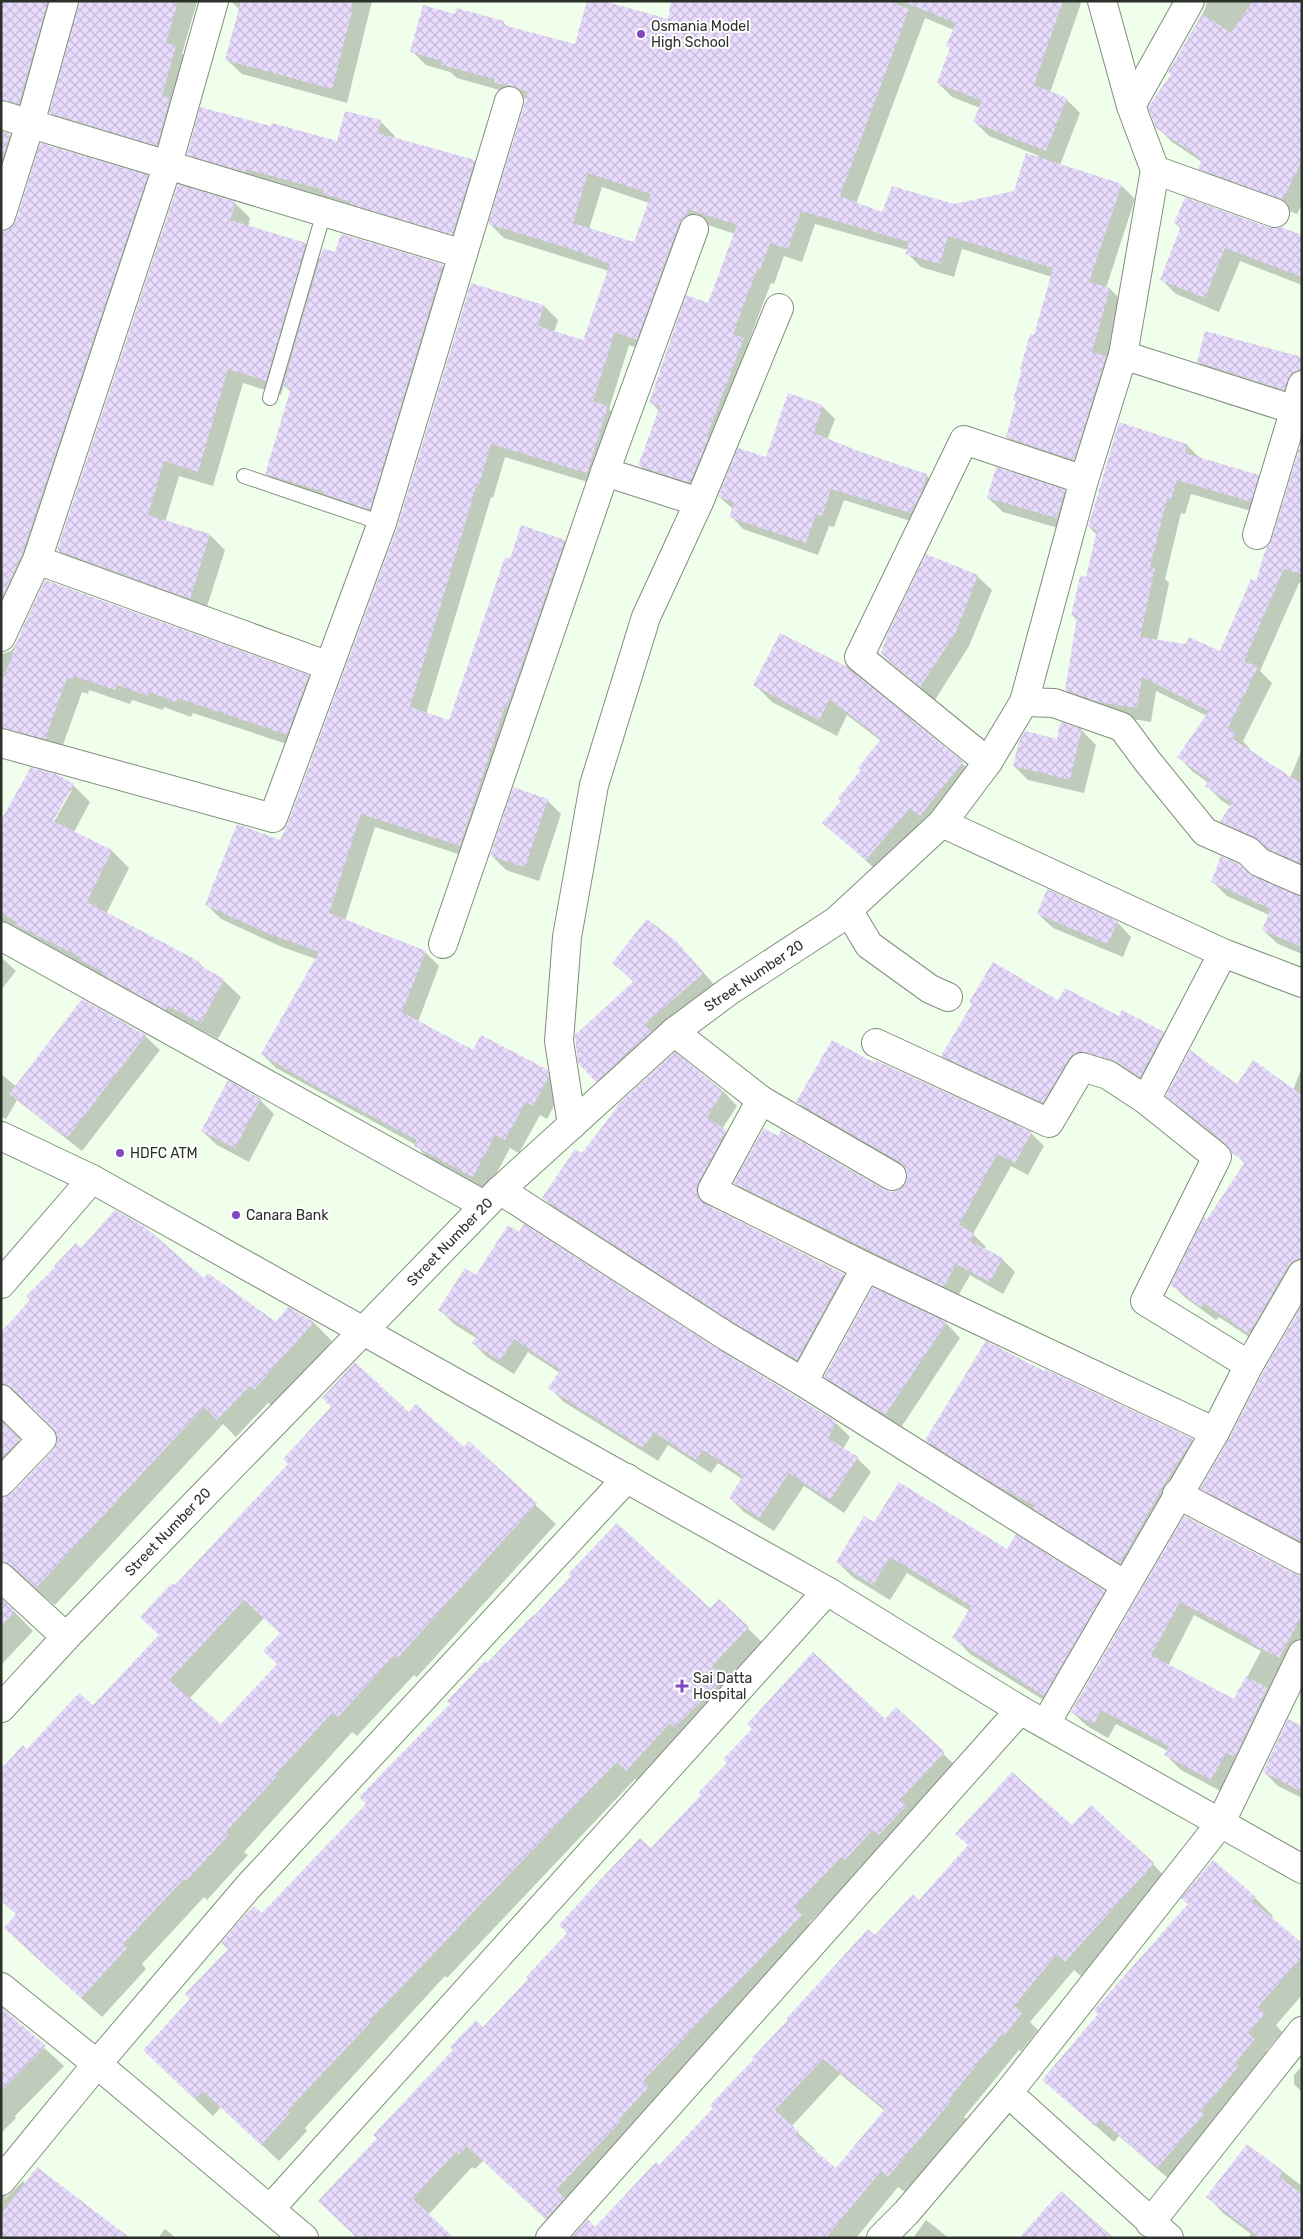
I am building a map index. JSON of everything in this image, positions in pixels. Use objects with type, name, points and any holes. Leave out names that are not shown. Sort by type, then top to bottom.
[{"type":"street","points":[[1,216],[30,124],[64,1]]},
{"type":"street","points":[[1,637],[37,560],[168,164],[214,1]]},
{"type":"street","points":[[1102,1],[1131,106],[1155,170],[1275,214]]},
{"type":"street","points":[[1131,106],[1190,1]]},
{"type":"street","points":[[1,743],[273,818],[382,523],[509,101]]},
{"type":"street","points":[[1,115],[462,254]]},
{"type":"street","name":"Street Number 20","points":[[1,1708],[66,1637],[492,1197],[674,1032],[848,910],[942,823],[988,762],[1024,702],[1084,480],[1123,355],[1155,170]]},
{"type":"street","points":[[443,944],[605,472],[694,229]]},
{"type":"street","points":[[572,1125],[559,1041],[567,937],[594,785],[646,617],[699,502],[780,308]]},
{"type":"street","points":[[1123,355],[1298,397],[1257,535]]},
{"type":"street","points":[[988,762],[859,657],[964,440],[1084,480]]},
{"type":"street","points":[[605,472],[699,502]]},
{"type":"street","points":[[37,560],[329,666]]},
{"type":"street","points":[[1024,702],[1054,703],[1122,727],[1205,832],[1248,852],[1259,862],[1302,881]]},
{"type":"street","points":[[942,823],[1223,953],[1302,983]]},
{"type":"street","points":[[848,910],[869,945],[930,988],[948,998]]},
{"type":"street","points":[[1,936],[492,1197],[803,1382],[1125,1585]]},
{"type":"street","points":[[1146,1100],[1223,953]]},
{"type":"street","points":[[674,1032],[761,1100],[892,1176]]},
{"type":"street","points":[[876,1043],[1049,1123],[1082,1067],[1108,1075],[1146,1100],[1217,1157],[1145,1300],[1249,1365]]},
{"type":"street","points":[[761,1100],[712,1190],[866,1267],[1214,1432]]},
{"type":"street","points":[[1,1136],[92,1179],[365,1330],[828,1591],[1020,1710],[1302,1869]]},
{"type":"street","points":[[1,1284],[92,1179]]},
{"type":"street","points":[[803,1382],[866,1267]]},
{"type":"street","points":[[1046,1723],[1214,1432],[1249,1365],[1302,1274]]},
{"type":"street","points":[[1,1399],[42,1439],[1,1482]]},
{"type":"street","points":[[1,2182],[97,2064],[248,1887],[627,1478]]},
{"type":"street","points":[[1177,1494],[1302,1560]]},
{"type":"street","points":[[1,1577],[66,1637]]},
{"type":"street","points":[[270,2209],[828,1591]]},
{"type":"street","points":[[881,2238],[906,2213],[1008,2094],[1220,1824],[1302,1654]]},
{"type":"street","points":[[550,2238],[1020,1710]]},
{"type":"street","points":[[1,1987],[97,2064],[304,2238]]},
{"type":"street","points":[[1008,2094],[1159,2230],[1302,2031]]},
{"type":"lane","points":[[270,398],[324,212]]},
{"type":"lane","points":[[244,476],[382,523]]},
{"type":"building","points":[[1,1],[48,1],[19,104],[1,100]]},
{"type":"building","points":[[79,1],[178,1],[166,43],[176,46],[162,96],[170,98],[157,146],[49,113]]},
{"type":"building","points":[[241,1],[353,1],[350,11],[352,12],[332,89],[225,60]]},
{"type":"building","points":[[587,1],[604,1],[668,19],[671,1],[888,1],[909,9],[840,196],[882,212],[892,186],[954,204],[1014,191],[1026,153],[1122,184],[1089,282],[1110,288],[1092,352],[1106,356],[1074,460],[1006,437],[1016,401],[1013,400],[1030,334],[1034,335],[1053,268],[948,236],[940,264],[905,254],[909,242],[801,211],[788,249],[770,243],[760,270],[757,269],[733,334],[744,338],[707,436],[709,437],[690,483],[638,466],[660,406],[649,403],[686,295],[708,303],[737,225],[688,209],[686,216],[679,224],[637,340],[615,332],[593,401],[608,406],[587,473],[491,444],[479,485],[477,484],[410,707],[449,720],[505,557],[510,559],[521,525],[565,540],[507,707],[505,706],[460,846],[361,814],[329,913],[426,951],[402,1012],[473,1050],[481,1035],[548,1070],[549,1076],[533,1106],[526,1102],[505,1140],[495,1135],[473,1177],[414,1146],[417,1140],[320,1089],[261,1054],[319,952],[267,933],[205,905],[237,824],[280,840],[288,823],[397,528],[471,283],[544,305],[538,326],[583,340],[610,264],[574,250],[488,224],[528,92],[513,86],[494,83],[495,79],[441,65],[442,61],[410,52],[423,5],[455,14],[456,8],[504,21],[503,25],[575,44]],"holes":[[[588,173],[651,194],[634,242],[573,223]]]},
{"type":"building","points":[[906,1],[1063,1],[1034,85],[1067,98],[1046,151],[973,122],[982,101],[937,83],[950,48],[946,46],[956,23],[906,3]]},
{"type":"building","points":[[1253,1],[1302,1],[1302,161],[1282,200],[1198,169],[1202,159],[1156,128],[1148,107],[1171,74],[1168,72],[1203,14],[1231,33]]},
{"type":"building","points":[[200,107],[271,126],[272,123],[337,141],[345,111],[381,120],[378,133],[475,160],[452,235],[350,204],[351,202],[323,194],[324,190],[246,169],[245,172],[187,155]]},
{"type":"building","points":[[1,131],[10,134],[1,163]]},
{"type":"building","points":[[40,143],[148,175],[22,554],[3,597],[1,231],[11,228],[16,221]]},
{"type":"building","points":[[178,184],[236,202],[230,220],[306,243],[266,381],[228,369],[198,472],[164,461],[148,515],[210,534],[190,599],[57,550]]},
{"type":"building","points":[[1185,197],[1270,228],[1281,227],[1302,235],[1302,277],[1225,248],[1205,298],[1160,280],[1181,226],[1174,223]]},
{"type":"building","points":[[341,234],[443,264],[370,510],[324,494],[325,492],[265,474],[291,388],[283,386],[323,248],[335,252]]},
{"type":"building","points":[[1205,331],[1302,357],[1302,370],[1291,374],[1284,390],[1197,362]]},
{"type":"building","points":[[788,393],[823,405],[814,433],[863,453],[927,474],[921,493],[911,513],[831,489],[822,516],[816,514],[806,543],[729,517],[734,502],[718,497],[738,448],[766,457]]},
{"type":"building","points":[[1119,422],[1187,444],[1185,453],[1259,475],[1251,502],[1177,480],[1171,500],[1167,499],[1150,567],[1155,568],[1140,637],[1186,644],[1189,637],[1220,651],[1251,579],[1256,581],[1266,548],[1272,539],[1299,449],[1302,450],[1302,574],[1284,569],[1244,661],[1258,667],[1228,728],[1237,734],[1233,739],[1302,784],[1302,864],[1268,849],[1254,837],[1220,822],[1232,803],[1205,786],[1209,780],[1177,757],[1209,711],[1142,677],[1137,708],[1098,702],[1065,690],[1077,617],[1071,616],[1080,576],[1086,577],[1097,530],[1088,527]]},
{"type":"building","points":[[996,467],[1065,490],[1057,518],[987,498]]},
{"type":"building","points":[[926,554],[978,575],[956,632],[920,687],[881,654],[887,635]]},
{"type":"building","points":[[45,580],[309,675],[287,735],[178,698],[176,702],[149,692],[148,696],[117,685],[115,690],[74,676],[72,680],[67,678],[45,739],[1,728],[1,685],[20,634]]},
{"type":"building","points":[[780,633],[848,667],[963,762],[920,816],[910,808],[866,860],[822,823],[841,801],[838,798],[861,770],[858,768],[881,739],[830,699],[819,720],[753,685]]},
{"type":"building","points":[[1060,722],[1082,729],[1070,780],[1013,766],[1019,741],[1025,731],[1057,739]]},
{"type":"building","points":[[31,767],[58,775],[74,784],[53,821],[112,850],[87,902],[200,962],[199,965],[224,979],[201,1023],[168,1006],[165,1010],[102,974],[103,972],[81,960],[82,958],[16,925],[17,922],[1,913],[1,820]]},
{"type":"building","points":[[513,787],[548,799],[525,867],[490,856]]},
{"type":"building","points":[[1221,856],[1239,864],[1253,876],[1302,896],[1302,947],[1262,930],[1271,909],[1211,882]]},
{"type":"building","points":[[1047,889],[1118,921],[1108,944],[1037,914]]},
{"type":"building","points":[[647,919],[676,941],[704,973],[644,1025],[652,1031],[596,1082],[578,1063],[575,1035],[634,981],[612,963]]},
{"type":"building","points":[[993,962],[1058,1000],[1065,988],[1119,1016],[1122,1010],[1164,1032],[1140,1077],[1113,1060],[1079,1052],[1069,1059],[1043,1103],[941,1056],[972,1004],[969,1002]]},
{"type":"building","points":[[82,999],[146,1035],[67,1138],[9,1094]]},
{"type":"building","points":[[832,1040],[875,1063],[877,1061],[1032,1132],[1015,1163],[997,1154],[959,1225],[974,1233],[970,1241],[1003,1258],[990,1282],[956,1264],[944,1287],[733,1183],[764,1128],[778,1136],[781,1130],[885,1190],[891,1192],[899,1190],[905,1184],[908,1176],[900,1162],[796,1102]]},
{"type":"building","points":[[1190,1050],[1237,1084],[1253,1060],[1302,1095],[1302,1258],[1295,1260],[1288,1266],[1249,1334],[1204,1303],[1201,1307],[1170,1285],[1204,1217],[1207,1219],[1245,1162],[1232,1153],[1227,1145],[1166,1096]]},
{"type":"building","points":[[675,1052],[723,1091],[707,1118],[727,1130],[698,1183],[696,1191],[699,1199],[705,1204],[844,1274],[797,1360],[734,1323],[542,1198],[575,1149],[582,1153],[617,1105]]},
{"type":"building","points":[[228,1080],[261,1099],[235,1148],[201,1131]]},
{"type":"building","points":[[115,1210],[145,1227],[204,1278],[208,1273],[276,1322],[288,1307],[314,1322],[254,1390],[250,1386],[217,1420],[204,1407],[36,1588],[12,1566],[1,1562],[1,1497],[12,1493],[53,1450],[57,1443],[57,1435],[53,1428],[12,1388],[1,1384],[1,1332],[30,1300],[26,1296],[54,1266],[76,1243],[81,1248]]},
{"type":"building","points":[[524,1224],[718,1349],[837,1422],[828,1438],[858,1457],[830,1500],[789,1473],[759,1518],[729,1498],[743,1476],[703,1450],[696,1460],[654,1432],[643,1448],[548,1388],[560,1370],[514,1339],[500,1361],[472,1343],[477,1335],[438,1310],[465,1268],[476,1275],[508,1225],[519,1232]]},
{"type":"building","points":[[873,1287],[947,1322],[885,1415],[824,1377]]},
{"type":"building","points":[[1302,1305],[1302,1542],[1200,1489],[1229,1439],[1263,1372]]},
{"type":"building","points":[[986,1341],[1044,1371],[1045,1369],[1193,1439],[1163,1486],[1120,1564],[1032,1508],[1034,1505],[992,1483],[925,1440]]},
{"type":"building","points":[[355,1362],[409,1412],[416,1404],[464,1447],[469,1441],[537,1503],[397,1659],[394,1656],[337,1718],[332,1713],[226,1832],[229,1835],[186,1881],[184,1879],[123,1944],[127,1948],[81,1998],[4,1928],[16,1914],[1,1900],[1,1769],[23,1745],[27,1749],[79,1693],[93,1705],[159,1635],[140,1617],[172,1583],[175,1585],[288,1464],[283,1459],[331,1407],[322,1398]],"holes":[[[244,1600],[280,1633],[263,1651],[277,1664],[221,1724],[169,1680]]]},
{"type":"building","points":[[1,1421],[20,1439],[1,1459]]},
{"type":"building","points":[[899,1482],[1007,1549],[1016,1534],[1105,1591],[1044,1696],[952,1638],[971,1606],[890,1557],[873,1585],[836,1562],[864,1516],[874,1522]]},
{"type":"building","points":[[1184,1516],[1295,1574],[1302,1575],[1302,1615],[1279,1658],[1250,1643],[1252,1640],[1180,1602],[1151,1655],[1234,1699],[1246,1676],[1267,1688],[1235,1757],[1226,1753],[1211,1780],[1164,1755],[1169,1746],[1101,1710],[1094,1724],[1071,1712]]},
{"type":"building","points":[[617,1523],[710,1608],[719,1599],[749,1627],[712,1666],[725,1678],[674,1728],[670,1723],[626,1771],[617,1762],[370,2020],[372,2021],[288,2110],[290,2113],[261,2145],[203,2091],[195,2099],[143,2050],[190,1999],[185,1994],[228,1949],[221,1943],[236,1925],[254,1906],[262,1913],[366,1804],[359,1797],[450,1704],[447,1701],[485,1661],[487,1663],[534,1616],[571,1576],[568,1574]]},
{"type":"building","points":[[1,1598],[15,1611],[1,1626]]},
{"type":"building","points":[[813,1652],[885,1719],[896,1707],[945,1752],[900,1799],[907,1805],[879,1835],[873,1830],[845,1860],[841,1857],[794,1907],[802,1915],[643,2081],[649,2087],[619,2119],[621,2121],[556,2190],[565,2198],[546,2219],[467,2146],[458,2155],[456,2152],[413,2199],[454,2238],[357,2238],[318,2201],[377,2138],[373,2135],[453,2050],[450,2047],[476,2020],[483,2027],[528,1979],[526,1977],[567,1933],[559,1925],[599,1881],[640,1838],[651,1848],[701,1795],[698,1793],[727,1763],[723,1759],[752,1729],[747,1724]]},
{"type":"building","points":[[1288,1719],[1302,1726],[1302,1792],[1263,1772]]},
{"type":"building","points":[[1012,1772],[1072,1825],[1091,1805],[1154,1863],[1065,1962],[1057,1954],[1014,2006],[1022,2013],[1004,2036],[1002,2034],[949,2099],[951,2101],[888,2177],[881,2171],[826,2238],[571,2238],[588,2219],[595,2227],[656,2162],[659,2165],[713,2108],[710,2105],[754,2059],[752,2058],[788,2020],[786,2019],[868,1929],[875,1935],[913,1894],[919,1900],[968,1845],[955,1834]],"holes":[[[823,2059],[885,2109],[836,2168],[796,2135],[799,2132],[775,2110]]]},
{"type":"building","points":[[1213,1860],[1256,1897],[1252,1901],[1302,1943],[1302,1957],[1258,2007],[1265,2013],[1248,2033],[1255,2039],[1235,2063],[1239,2066],[1201,2111],[1204,2114],[1157,2168],[1100,2119],[1095,2126],[1042,2080],[1098,2014],[1094,2010],[1188,1904],[1181,1898]]},
{"type":"building","points":[[1,2007],[46,2046],[1,2091]]},
{"type":"building","points":[[1247,2144],[1283,2171],[1279,2177],[1302,2194],[1302,2238],[1260,2238],[1206,2197]]},
{"type":"building","points":[[37,2167],[130,2238],[1,2238],[1,2214]]},
{"type":"building","points":[[1061,2191],[1113,2238],[1019,2238]]},
{"type":"place","name":"Osmania Model High School","points":[[641,34]]},
{"type":"place","name":"HDFC ATM","points":[[120,1153]]},
{"type":"place","name":"Canara Bank","points":[[236,1215]]},
{"type":"place","name":"Sai Datta Hospital","points":[[682,1686]]}]
